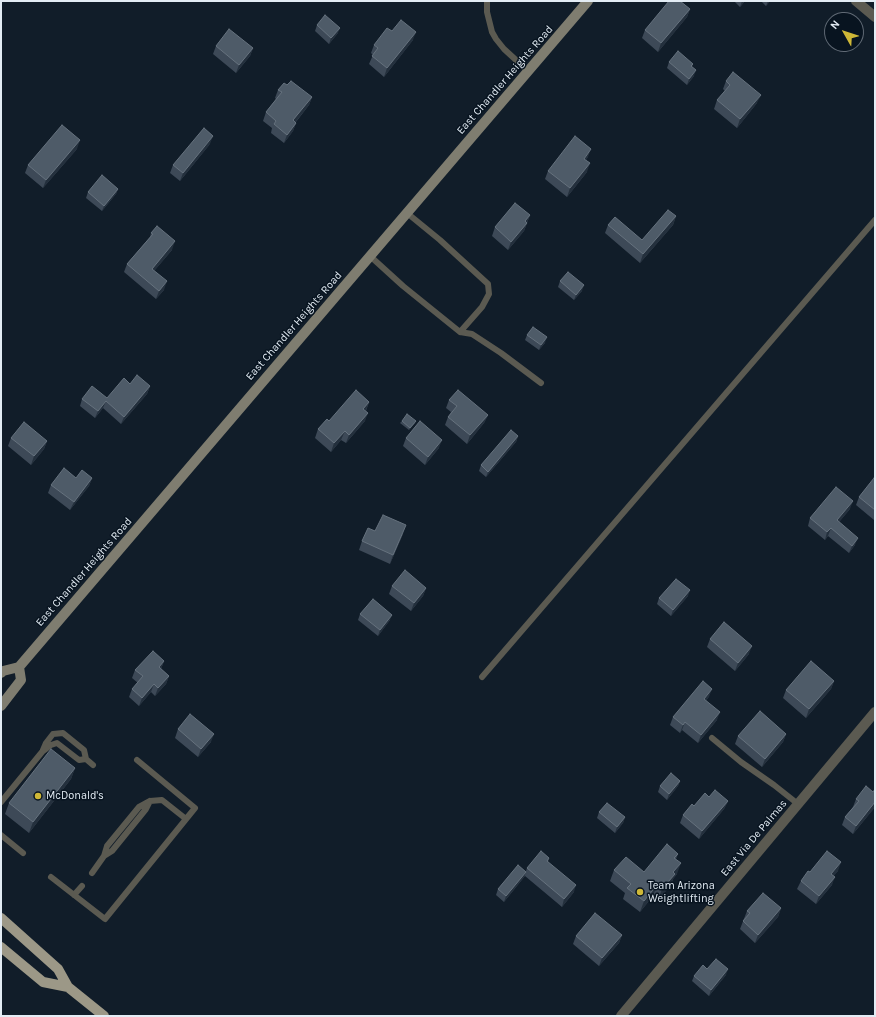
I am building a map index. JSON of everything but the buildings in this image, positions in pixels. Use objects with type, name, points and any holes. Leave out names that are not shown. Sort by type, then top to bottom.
[{"type":"main road","name":"East Chandler Heights Road","points":[[19,667],[588,1]]},
{"type":"main road","points":[[1,673],[3,671],[19,667],[22,680],[1,706]]},
{"type":"main road","points":[[1,918],[58,969],[68,987],[104,1016]]},
{"type":"main road","points":[[1,947],[43,982],[68,987]]},
{"type":"street","points":[[856,1],[875,17]]},
{"type":"street","name":"East Via De Palmas","points":[[621,1016],[875,712]]},
{"type":"lane","points":[[487,1],[487,12],[492,32],[496,39],[504,49],[528,71]]},
{"type":"lane","points":[[406,213],[440,240],[488,284],[489,294],[482,307],[460,332]]},
{"type":"lane","points":[[482,677],[875,220]]},
{"type":"lane","points":[[370,256],[403,286],[460,332],[472,334],[501,353],[541,383]]},
{"type":"lane","points":[[42,752],[46,743],[53,734],[63,733],[84,750],[86,759],[94,765]]},
{"type":"lane","points":[[712,738],[741,762],[798,804]]},
{"type":"lane","points":[[1,802],[42,752],[51,745],[57,742],[79,760],[86,759]]},
{"type":"lane","points":[[52,877],[105,919],[195,808],[138,760]]},
{"type":"lane","points":[[92,873],[104,856],[112,851],[150,801],[162,800],[186,819]]},
{"type":"lane","points":[[1,835],[23,853]]},
{"type":"lane","points":[[74,895],[82,886]]},
{"type":"place","name":"McDonald's","points":[[38,796]]},
{"type":"place","name":"Team Arizona Weightlifting","points":[[640,892]]}]
